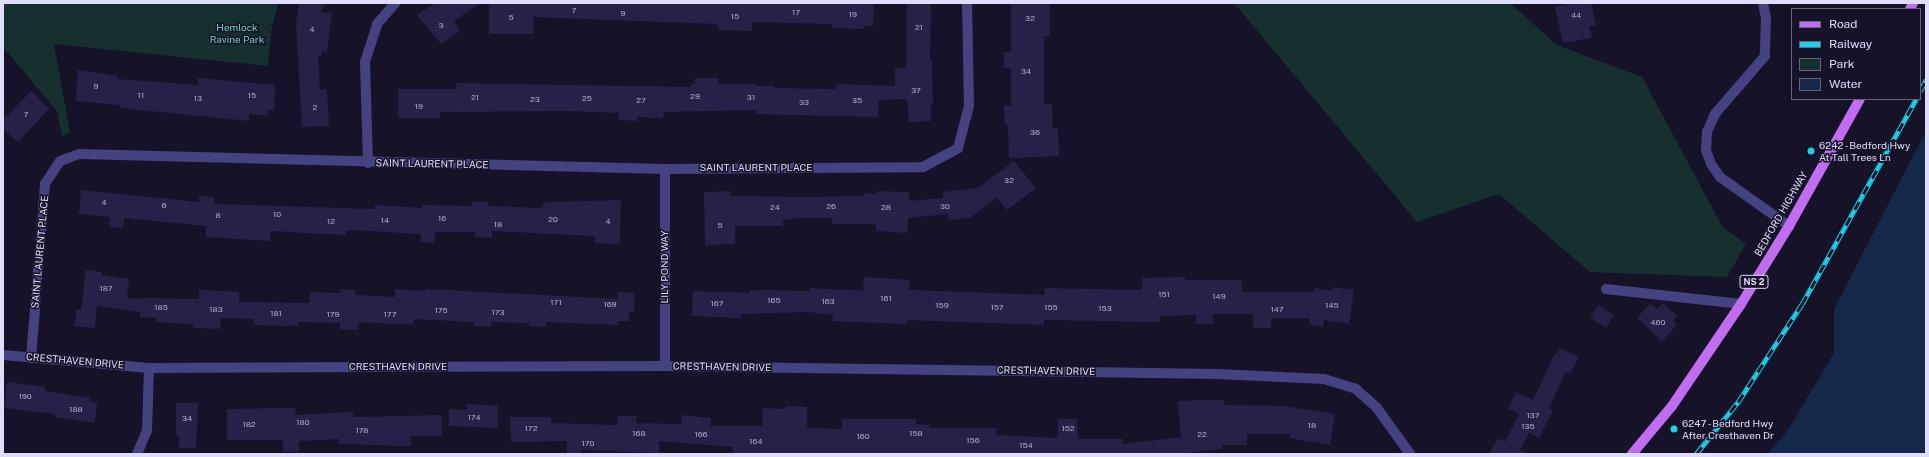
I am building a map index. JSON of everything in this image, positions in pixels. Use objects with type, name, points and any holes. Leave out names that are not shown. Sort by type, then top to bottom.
[{"type":"main road","name":"BEDFORD HIGHWAY","points":[[1632,454],[1672,406],[1741,304],[1789,226],[1859,100]]},
{"type":"street","points":[[368,163],[365,62],[377,24],[395,3]]},
{"type":"street","name":"SAINT LAURENT PLACE","points":[[31,358],[45,184],[60,161],[79,154],[368,163],[665,169],[923,166],[958,148],[969,106],[967,3]]},
{"type":"street","points":[[1763,3],[1766,19],[1765,56],[1715,114],[1707,132],[1706,150],[1711,164],[1720,177],[1789,226]]},
{"type":"street","name":"LILY POND WAY","points":[[665,169],[665,366]]},
{"type":"street","points":[[1606,289],[1741,304]]},
{"type":"street","name":"CRESTHAVEN DRIVE","points":[[3,355],[149,368],[665,366],[1217,374],[1324,379],[1356,389],[1377,408],[1410,454]]},
{"type":"street","points":[[137,454],[146,431],[149,368]]},
{"type":"green space","name":"Hemlock Ravine Park","points":[[3,3],[278,3],[271,32],[268,66],[54,44],[70,133],[62,136],[57,111],[3,47]]},
{"type":"green space","points":[[1234,3],[1510,3],[1557,45],[1642,77],[1722,226],[1746,244],[1727,277],[1590,272],[1499,194],[1417,222]]},
{"type":"water","points":[[1926,131],[1926,454],[1767,454],[1786,433],[1834,353],[1834,309]]},
{"type":"building","points":[[299,3],[326,3],[321,12],[332,13],[327,52],[322,51],[321,56],[318,55],[320,90],[327,89],[329,126],[302,127],[296,23]]},
{"type":"building","points":[[435,3],[480,3],[454,21],[460,31],[441,44],[417,15]]},
{"type":"building","points":[[489,3],[874,4],[873,26],[864,26],[864,29],[832,28],[832,24],[752,22],[752,31],[718,30],[718,24],[533,17],[534,34],[489,34]]},
{"type":"building","points":[[907,3],[931,3],[930,60],[932,60],[933,104],[931,104],[931,121],[909,122],[907,99],[879,100],[878,117],[756,114],[756,110],[664,112],[663,118],[637,117],[637,121],[619,120],[619,113],[566,111],[440,112],[440,118],[398,118],[398,89],[456,89],[456,83],[691,87],[691,84],[695,84],[695,78],[718,78],[718,84],[756,84],[756,86],[774,86],[774,88],[836,89],[836,84],[895,86],[895,68],[906,68]]},
{"type":"building","points":[[1011,3],[1050,3],[1050,36],[1044,36],[1044,104],[1052,104],[1053,128],[1058,128],[1059,156],[1009,158],[1008,125],[1005,125],[1004,106],[1011,106],[1011,68],[1004,68],[1004,52],[1011,52]]},
{"type":"building","points":[[1574,3],[1591,3],[1596,25],[1589,26],[1592,38],[1563,43],[1555,7]]},
{"type":"building","points":[[78,70],[117,76],[117,79],[198,85],[198,78],[275,85],[274,110],[268,110],[268,116],[249,114],[249,121],[120,108],[120,105],[76,101]]},
{"type":"building","points":[[31,91],[49,109],[18,142],[3,129],[3,120]]},
{"type":"building","points":[[1014,161],[1036,188],[1007,210],[997,198],[970,218],[948,220],[948,214],[908,218],[907,233],[876,231],[876,224],[832,224],[832,218],[798,218],[783,220],[783,226],[735,226],[735,244],[705,245],[704,192],[731,191],[731,196],[808,197],[864,196],[864,193],[877,194],[877,191],[909,192],[909,201],[943,198],[943,192],[978,188]]},
{"type":"building","points":[[81,190],[199,202],[199,196],[214,197],[214,204],[375,209],[375,205],[422,208],[422,205],[472,206],[472,202],[488,202],[488,206],[540,208],[543,207],[543,203],[550,202],[621,200],[620,244],[595,243],[595,236],[492,231],[492,238],[475,237],[475,232],[435,232],[435,243],[421,242],[421,234],[352,230],[346,231],[346,235],[271,231],[270,241],[206,237],[206,226],[124,218],[123,228],[109,227],[110,217],[79,214]]},
{"type":"building","points":[[86,270],[102,272],[101,275],[129,279],[127,298],[199,299],[199,290],[239,292],[239,302],[309,303],[310,292],[340,293],[341,289],[355,290],[355,295],[395,297],[395,289],[426,291],[426,289],[618,299],[618,292],[635,293],[634,312],[629,311],[629,321],[618,321],[618,325],[546,322],[546,327],[529,326],[529,323],[492,322],[491,327],[474,326],[474,322],[414,319],[413,325],[358,322],[358,330],[340,329],[340,323],[298,322],[298,326],[253,325],[254,319],[221,318],[220,329],[193,328],[193,324],[156,322],[156,318],[140,317],[140,312],[97,306],[95,328],[74,326],[77,309],[81,310]]},
{"type":"building","points":[[864,277],[910,280],[909,290],[1044,295],[1045,288],[1142,290],[1142,278],[1185,277],[1185,280],[1242,280],[1242,292],[1314,292],[1315,288],[1332,291],[1333,287],[1354,290],[1349,324],[1324,320],[1323,327],[1309,324],[1310,318],[1271,318],[1271,328],[1253,328],[1253,314],[1213,314],[1213,324],[1196,324],[1196,315],[1160,316],[1160,322],[1044,320],[1044,325],[907,320],[907,324],[832,321],[833,315],[808,312],[741,314],[741,318],[692,316],[693,291],[750,293],[750,290],[810,291],[810,288],[863,291]]},
{"type":"building","points":[[1650,303],[1657,309],[1663,303],[1677,316],[1673,321],[1677,325],[1662,341],[1637,318]]},
{"type":"building","points":[[1598,305],[1614,315],[1606,328],[1590,318]]},
{"type":"building","points":[[1560,348],[1579,357],[1570,374],[1566,372],[1549,408],[1553,410],[1539,438],[1529,433],[1520,450],[1528,454],[1489,454],[1498,438],[1505,442],[1519,414],[1508,409],[1516,392],[1533,400],[1555,353],[1557,354]]},
{"type":"building","points":[[7,382],[45,387],[45,391],[90,398],[90,402],[97,403],[95,423],[55,417],[55,414],[4,408]]},
{"type":"building","points":[[1224,400],[1224,405],[1283,406],[1335,414],[1330,445],[1289,438],[1290,434],[1247,434],[1247,445],[1222,445],[1222,449],[1178,454],[732,454],[733,447],[659,441],[659,453],[581,450],[581,454],[567,454],[567,441],[511,442],[510,417],[551,417],[551,423],[618,425],[618,416],[637,416],[636,423],[682,424],[682,415],[711,418],[710,426],[762,426],[763,408],[786,409],[786,406],[807,407],[807,428],[842,429],[842,419],[916,419],[916,424],[930,425],[930,428],[996,428],[996,435],[1058,438],[1058,419],[1077,419],[1078,439],[1123,439],[1123,444],[1181,437],[1178,401]]},
{"type":"building","points":[[176,403],[198,403],[196,448],[179,448],[179,435],[176,435]]},
{"type":"building","points":[[467,404],[498,406],[498,428],[449,426],[449,409],[467,410]]},
{"type":"building","points":[[295,408],[296,415],[353,412],[353,417],[442,415],[442,436],[411,436],[411,446],[339,444],[339,439],[299,441],[299,451],[283,452],[283,440],[227,440],[227,409]]},
{"type":"railway","points":[[1921,89],[1926,80]]},
{"type":"railway","points":[[1696,454],[1738,402],[1802,304],[1915,100]]},
{"type":"place","name":"6242 - Bedford Hwy At Tall Trees Ln","points":[[1811,151]]},
{"type":"place","name":"6247 - Bedford Hwy After Cresthaven Dr","points":[[1674,429]]}]
